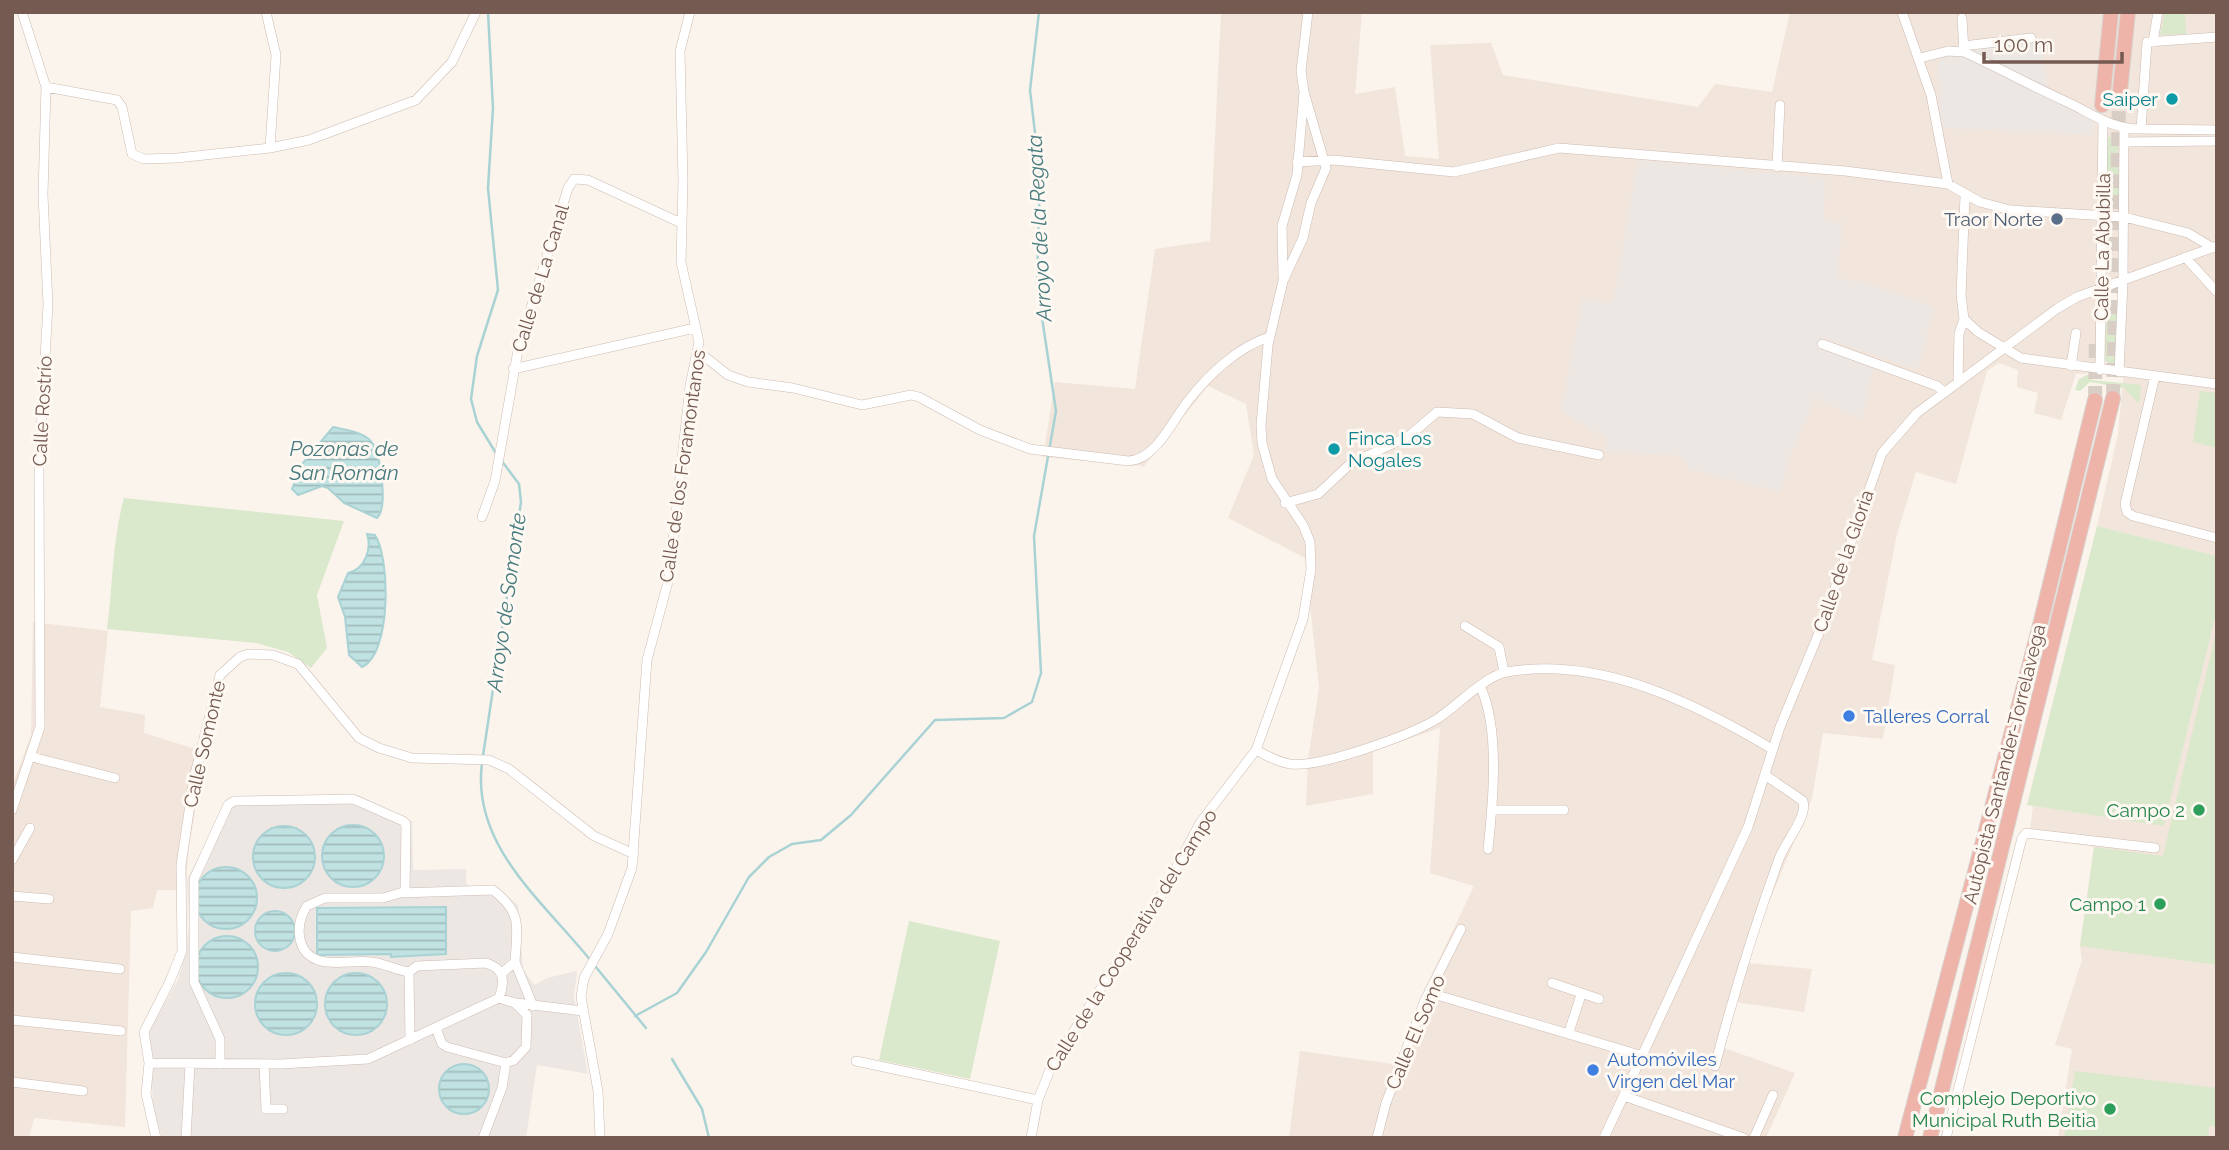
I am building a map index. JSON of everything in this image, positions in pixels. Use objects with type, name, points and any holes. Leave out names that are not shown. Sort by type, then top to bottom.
[{"type":"highway","points":[[2102,105],[2111,12]]},
{"type":"highway","points":[[2119,101],[2128,12]]},
{"type":"highway","name":"Autopista Santander-Torrelavega","points":[[1930,1138],[2113,398]]},
{"type":"highway","name":"Autopista Santander-Torrelavega","points":[[1905,1138],[2041,621],[2095,400]]},
{"type":"street","name":"Calle Rostrío","points":[[12,810],[40,727],[39,468],[48,304],[43,195],[47,87],[22,12]]},
{"type":"street","points":[[265,12],[276,55],[270,148]]},
{"type":"street","points":[[47,87],[117,100],[122,107],[132,154],[144,159],[270,148],[309,140],[416,100],[452,62],[476,12]]},
{"type":"street","name":"Calle de los Foramontanos","points":[[600,1138],[598,1091],[581,997],[587,973],[625,895],[634,854],[646,668],[669,578],[690,386],[699,352],[681,262],[683,182],[680,51],[690,12]]},
{"type":"street","points":[[1308,12],[1301,71],[1304,92],[1326,168],[1311,203],[1303,237],[1283,281],[1269,337],[1262,443],[1272,480],[1307,532],[1311,569],[1303,619],[1256,750],[1290,764],[1335,757],[1419,727],[1504,672],[1569,668],[1594,671],[1712,715],[1772,749]]},
{"type":"street","points":[[1902,12],[1931,95],[1948,184]]},
{"type":"street","points":[[2141,130],[2150,42],[2158,12]]},
{"type":"street","points":[[1962,18],[1964,49]]},
{"type":"street","points":[[2150,42],[2217,37]]},
{"type":"street","points":[[1920,58],[2031,38]]},
{"type":"street","points":[[1964,49],[2103,123],[2124,130],[2217,131]]},
{"type":"street","points":[[1283,281],[1282,226],[1297,176],[1304,92]]},
{"type":"street","points":[[1777,167],[1780,105]]},
{"type":"street","name":"Calle La Abubilla","points":[[2100,370],[2104,215],[2103,123]]},
{"type":"street","name":"Calle La Abubilla","points":[[2119,372],[2123,281],[2124,130]]},
{"type":"street","points":[[2124,142],[2217,141]]},
{"type":"street","points":[[1297,162],[1325,161],[1454,172],[1559,148],[1845,171],[1948,184],[1965,195],[2010,210],[2124,217],[2188,233],[2215,247]]},
{"type":"street","name":"Calle de La Canal","points":[[482,517],[495,481],[513,369],[550,244],[568,188],[574,179],[589,180],[681,223]]},
{"type":"street","points":[[1958,382],[1959,334],[1964,319],[1961,295],[1965,195]]},
{"type":"street","name":"Calle de la Gloria","points":[[1604,1138],[1740,848],[1772,749],[1821,628],[1882,453],[1908,421],[2058,308],[2215,247]]},
{"type":"street","points":[[2185,257],[2217,292]]},
{"type":"street","points":[[1964,319],[1978,332],[2021,358],[2217,384]]},
{"type":"street","name":"Calle de La Canal","points":[[513,369],[695,328]]},
{"type":"street","points":[[2071,366],[2076,333]]},
{"type":"street","points":[[699,352],[735,379],[793,388],[862,405],[911,395],[997,438],[1030,449],[1128,461],[1144,457],[1189,400],[1228,360],[1269,337]]},
{"type":"street","points":[[1822,344],[1937,386],[1944,392]]},
{"type":"street","points":[[2155,376],[2125,504],[2127,512],[2217,538]]},
{"type":"street","points":[[1285,503],[1318,494],[1350,464],[1409,436],[1437,412],[1473,414],[1518,438],[1599,455]]},
{"type":"street","points":[[1465,626],[1499,646],[1504,672]]},
{"type":"street","name":"Calle Somonte","points":[[156,1138],[146,1094],[149,1063],[144,1032],[182,951],[181,865],[194,778],[220,675],[232,662],[248,654],[286,658],[298,664],[359,738],[379,748],[423,759],[489,760],[526,780],[594,836],[634,854]]},
{"type":"street","points":[[1481,688],[1489,712],[1492,738],[1489,849]]},
{"type":"street","name":"Calle de la Cooperativa del Campo","points":[[1031,1138],[1038,1100],[1051,1066],[1147,922],[1199,823],[1256,750]]},
{"type":"street","points":[[32,757],[115,778]]},
{"type":"street","points":[[1715,1066],[1759,911],[1785,841],[1803,816],[1805,806],[1803,801],[1765,775]]},
{"type":"street","points":[[220,1064],[220,1039],[194,982],[194,879],[228,805],[234,801],[353,799],[403,821],[406,824],[405,893]]},
{"type":"street","points":[[1492,810],[1564,810]]},
{"type":"street","points":[[12,860],[30,828]]},
{"type":"street","points":[[1946,1138],[2022,838],[2026,833],[2155,848]]},
{"type":"street","points":[[409,972],[374,962],[322,962],[304,949],[298,926],[307,906],[325,898],[383,898],[405,893],[493,890],[514,908],[517,922],[515,962],[533,1006]]},
{"type":"street","points":[[12,896],[49,899]]},
{"type":"street","name":"Calle El Somo","points":[[1377,1138],[1386,1103],[1430,993],[1461,929]]},
{"type":"street","points":[[12,957],[120,969]]},
{"type":"street","points":[[502,973],[515,962]]},
{"type":"street","points":[[409,972],[417,966],[486,963],[502,973],[504,980],[499,998]]},
{"type":"street","points":[[409,972],[410,1040]]},
{"type":"street","points":[[1552,984],[1599,999]]},
{"type":"street","points":[[1430,993],[1643,1056]]},
{"type":"street","points":[[1569,1032],[1581,995]]},
{"type":"street","points":[[149,1063],[264,1064],[368,1059],[499,998],[514,1003],[583,1012]]},
{"type":"street","points":[[436,1028],[442,1044],[447,1047],[506,1063],[521,1055],[529,1038],[527,1015],[514,1003]]},
{"type":"street","points":[[12,1020],[121,1031]]},
{"type":"street","points":[[856,1061],[1038,1100]]},
{"type":"street","points":[[483,1138],[502,1088],[506,1063]]},
{"type":"street","points":[[186,1138],[191,1064]]},
{"type":"street","points":[[264,1064],[266,1109],[283,1109]]},
{"type":"street","points":[[12,1082],[83,1091]]},
{"type":"street","points":[[1624,1096],[1744,1138]]},
{"type":"street","points":[[1754,1138],[1773,1096]]},
{"type":"shaded area","points":[[1221,12],[1362,12],[1355,94],[1395,87],[1405,156],[1439,159],[1430,45],[1491,43],[1503,75],[1698,107],[1715,84],[1772,92],[1790,12],[2217,12],[2217,556],[2097,526],[2118,434],[2123,380],[2125,285],[2100,296],[2094,373],[2076,374],[2061,420],[2034,413],[2038,393],[2017,387],[2018,370],[1999,363],[1987,371],[1956,484],[1916,472],[1897,534],[1872,660],[1895,665],[1883,739],[1823,733],[1812,798],[1761,922],[1749,963],[1812,969],[1804,1012],[1735,1002],[1724,1048],[1795,1073],[1766,1138],[1289,1138],[1300,1051],[1400,1065],[1423,993],[1474,886],[1430,873],[1440,728],[1373,751],[1373,794],[1306,806],[1308,759],[1319,688],[1305,558],[1228,518],[1254,455],[1246,404],[1208,386],[1144,466],[1043,457],[1055,382],[1135,389],[1155,249],[1210,241]]},
{"type":"shaded area","points":[[2040,40],[2049,92],[1970,52],[1971,48]]},
{"type":"shaded area","points":[[1945,55],[1960,55],[2062,103],[2094,122],[2093,135],[1945,128],[1940,121],[1938,61]]},
{"type":"shaded area","points":[[1638,160],[1825,178],[1824,220],[1843,222],[1837,280],[1847,279],[1873,285],[1934,307],[1918,370],[1824,338],[1821,347],[1873,369],[1862,419],[1815,398],[1791,453],[1780,492],[1689,469],[1686,460],[1675,455],[1605,452],[1606,437],[1561,412],[1582,299],[1613,303]]},
{"type":"shaded area","points":[[2217,610],[2217,1138],[2058,1138],[2072,1049],[2055,1045],[2082,960],[2080,946],[2094,847],[2029,837],[2033,806],[2164,825]]},
{"type":"shaded area","points":[[33,622],[108,631],[100,707],[145,715],[144,733],[205,752],[188,853],[186,890],[157,890],[153,908],[131,911],[125,1127],[34,1118],[29,1138],[12,1138],[12,787],[31,735]]},
{"type":"shaded area","points":[[358,795],[412,821],[413,870],[466,869],[466,883],[470,886],[496,887],[518,905],[523,969],[534,985],[547,978],[577,971],[574,997],[588,1074],[537,1065],[526,1138],[162,1138],[153,1110],[150,1029],[178,980],[186,951],[189,924],[187,880],[225,803],[242,796]]},
{"type":"green space","points":[[2165,12],[2185,12],[2186,34],[2160,35]]},
{"type":"green space","points":[[2113,136],[2118,141],[2119,199],[2112,206],[2106,201],[2107,138]]},
{"type":"green space","points":[[2120,302],[2116,362],[2109,365],[2104,359],[2107,307]]},
{"type":"green space","points":[[2091,376],[2092,380],[2141,385],[2139,404],[2124,388],[2090,382],[2080,391],[2075,390],[2079,379]]},
{"type":"green space","points":[[2200,391],[2217,393],[2217,448],[2193,442]]},
{"type":"green space","points":[[124,498],[344,521],[317,595],[327,648],[311,668],[288,652],[256,643],[107,629],[115,547]]},
{"type":"green space","points":[[2097,526],[2217,556],[2217,610],[2164,826],[2027,805]]},
{"type":"green space","points":[[2217,628],[2217,965],[2080,946],[2094,847],[2163,856]]},
{"type":"green space","points":[[909,921],[1000,941],[970,1079],[879,1060]]},
{"type":"green space","points":[[2075,1071],[2217,1088],[2217,1127],[2209,1126],[2208,1138],[2064,1138]]},
{"type":"water","name":"Pozonas de San Román","points":[[333,427],[361,434],[373,444],[379,460],[383,494],[377,518],[344,503],[328,488],[322,486],[298,495],[292,489],[302,464]]},
{"type":"water","name":"Pozonas de San Román","points":[[367,534],[375,535],[380,546],[384,563],[385,604],[379,644],[372,658],[362,667],[349,655],[345,617],[338,597],[348,573],[359,567],[366,558],[369,546]]},
{"type":"water","points":[[353,825],[365,827],[375,834],[382,844],[382,868],[375,878],[365,885],[353,887],[341,885],[331,878],[324,868],[322,856],[324,844],[331,834],[341,827]]},
{"type":"water","points":[[284,826],[296,828],[306,835],[313,845],[313,869],[306,879],[296,886],[284,888],[272,886],[262,879],[255,869],[253,857],[255,845],[262,835],[272,828]]},
{"type":"water","points":[[226,867],[248,876],[257,898],[248,920],[226,929],[204,920],[195,898],[204,876]]},
{"type":"water","points":[[446,907],[446,954],[391,957],[391,954],[317,955],[317,908]]},
{"type":"water","points":[[275,911],[289,917],[295,931],[289,945],[275,951],[261,945],[255,931],[261,917]]},
{"type":"water","points":[[227,936],[249,945],[258,967],[249,989],[227,998],[205,989],[196,967],[205,945]]},
{"type":"water","points":[[286,973],[298,975],[308,982],[315,992],[315,1016],[308,1026],[298,1033],[286,1035],[274,1033],[264,1026],[257,1016],[255,1004],[257,992],[264,982],[274,975]]},
{"type":"water","points":[[356,973],[368,975],[378,982],[385,992],[385,1016],[378,1026],[368,1033],[356,1035],[344,1033],[334,1026],[327,1016],[325,1004],[327,992],[334,982],[344,975]]},
{"type":"water","points":[[464,1064],[482,1071],[489,1089],[482,1107],[464,1114],[446,1107],[439,1089],[446,1071]]},
{"type":"waterway","name":"Arroyo de Somonte","points":[[488,12],[493,108],[488,188],[498,290],[477,356],[471,399],[477,422],[497,455]]},
{"type":"waterway","name":"Arroyo de la Regata","points":[[635,1016],[677,993],[706,952],[749,877],[769,857],[792,844],[821,840],[851,815],[935,720],[1004,718],[1032,702],[1041,673],[1034,536],[1056,411],[1037,284],[1040,176],[1030,90],[1039,12]]},
{"type":"waterway","name":"Arroyo de Somonte","points":[[483,756],[521,502],[519,484],[501,460]]},
{"type":"waterway","name":"Arroyo de Somonte","points":[[482,763],[482,793],[488,821],[499,847],[533,894],[591,961]]},
{"type":"waterway","name":"Arroyo de Somonte","points":[[595,966],[646,1028]]},
{"type":"waterway","name":"Arroyo de Somonte","points":[[672,1059],[702,1109],[709,1138]]},
{"type":"tunnel","points":[[2113,398],[2119,101]]},
{"type":"tunnel","points":[[2095,400],[2096,337]]},
{"type":"place","name":"Saiper","points":[[2172,99]]},
{"type":"place","name":"Traor Norte","points":[[2057,219]]},
{"type":"place","name":"Finca Los Nogales","points":[[1334,449]]},
{"type":"place","name":"Talleres Corral","points":[[1849,716]]},
{"type":"place","name":"Campo 2","points":[[2199,810]]},
{"type":"place","name":"Campo 1","points":[[2160,904]]},
{"type":"place","name":"Automóviles Virgen del Mar","points":[[1593,1070]]},
{"type":"place","name":"Complejo Deportivo Municipal Ruth Beitia","points":[[2110,1109]]}]
